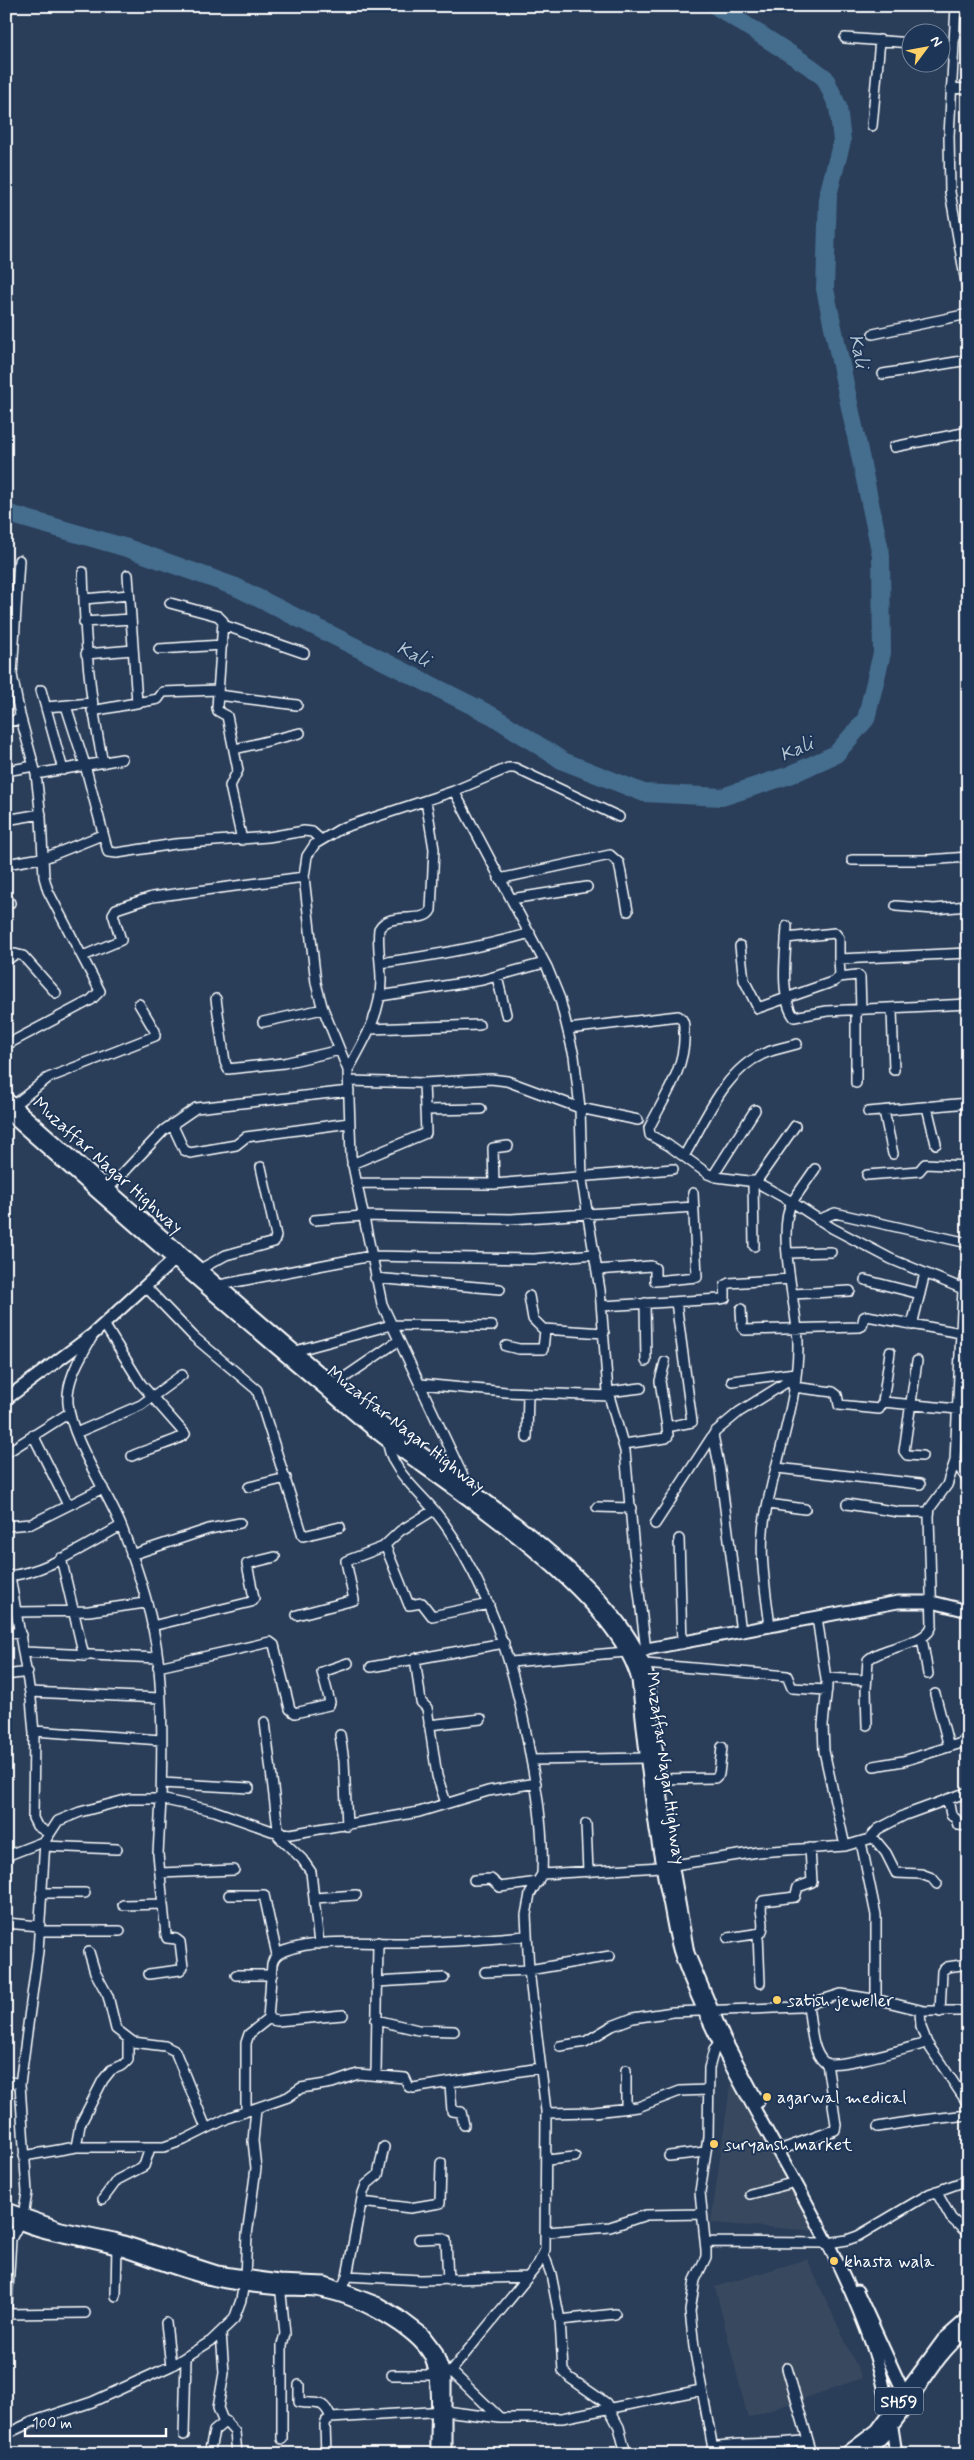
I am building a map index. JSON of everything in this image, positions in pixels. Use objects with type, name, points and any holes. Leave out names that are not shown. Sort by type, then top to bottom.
[{"type":"main road","name":"Muzaffar Nagar Highway","points":[[9,1105],[108,1189],[177,1256]]},
{"type":"main road","name":"Muzaffar Nagar Highway","points":[[9,1105],[387,1441],[475,1506],[558,1571],[637,1651],[638,1680],[647,1758],[667,1867],[688,1953],[708,2011],[721,2041],[796,2182],[832,2243],[872,2346],[891,2420],[896,2454]]},
{"type":"main road","points":[[6,1399],[92,1335],[177,1256]]},
{"type":"main road","name":"Muzaffar Nagar Highway","points":[[195,1272],[219,1285],[386,1427],[468,1487],[540,1544],[607,1608],[645,1664],[660,1779],[667,1867]]},
{"type":"main road","points":[[637,1651],[898,1602],[932,1602],[968,1611]]},
{"type":"main road","name":"Muzaffar Nagar Highway","points":[[721,2041],[785,2148],[906,2398]]},
{"type":"main road","points":[[6,2209],[21,2220]]},
{"type":"main road","points":[[6,2217],[61,2228],[245,2281],[280,2285],[325,2283],[340,2292],[379,2304],[424,2334],[436,2351],[442,2376],[437,2454]]},
{"type":"main road","name":"SH59","points":[[863,2454],[879,2441],[943,2340],[968,2318]]},
{"type":"main road","name":"SH59","points":[[906,2398],[950,2346],[968,2330]]},
{"type":"main road","points":[[441,2412],[445,2454]]},
{"type":"main road","name":"SH59","points":[[845,2454],[868,2439],[891,2420]]},
{"type":"street","points":[[956,6],[948,136],[950,192],[968,294]]},
{"type":"street","points":[[846,38],[902,42]]},
{"type":"street","points":[[872,126],[880,40]]},
{"type":"street","points":[[951,88],[968,90]]},
{"type":"street","points":[[874,334],[968,314]]},
{"type":"street","points":[[883,374],[968,360]]},
{"type":"street","points":[[894,447],[968,432]]},
{"type":"street","points":[[6,1045],[98,995],[100,991],[48,891],[44,877],[41,814],[35,770],[9,676],[19,560]]},
{"type":"street","points":[[83,572],[84,622],[91,707],[103,763]]},
{"type":"street","points":[[128,575],[137,703]]},
{"type":"street","points":[[84,599],[129,595]]},
{"type":"street","points":[[170,603],[218,616],[223,624],[217,708],[218,711],[228,716],[235,749],[238,770],[230,786],[242,840]]},
{"type":"street","points":[[84,622],[131,619]]},
{"type":"street","points":[[223,624],[304,654]]},
{"type":"street","points":[[158,648],[222,645]]},
{"type":"street","points":[[86,654],[133,650]]},
{"type":"street","points":[[41,690],[62,770]]},
{"type":"street","points":[[46,708],[137,703],[158,699],[163,692],[218,693],[297,705]]},
{"type":"street","points":[[66,706],[85,765],[106,848],[112,853],[214,840],[242,840],[308,831],[316,834],[321,840]]},
{"type":"street","points":[[6,722],[21,719]]},
{"type":"street","points":[[235,749],[300,733]]},
{"type":"street","points":[[6,771],[62,770],[122,759]]},
{"type":"street","points":[[468,1487],[421,1384],[398,1341],[375,1278],[352,1164],[348,1070],[323,1009],[316,983],[304,877],[307,856],[315,844],[342,828],[426,801],[501,771],[515,768],[618,818]]},
{"type":"street","points":[[454,791],[499,879],[530,933],[560,999],[568,1029],[574,1056],[580,1108],[582,1177],[602,1306],[609,1394],[624,1444],[634,1550],[637,1651],[511,1662]]},
{"type":"street","points":[[348,1070],[370,1029],[380,996],[378,934],[382,924],[398,918],[424,916],[431,910],[434,849],[426,801]]},
{"type":"street","points":[[6,820],[41,814]]},
{"type":"street","points":[[6,864],[44,858],[102,835]]},
{"type":"street","points":[[499,879],[610,855],[619,863],[628,911]]},
{"type":"street","points":[[852,860],[928,860],[968,857]]},
{"type":"street","points":[[82,956],[122,940],[113,912],[132,903],[186,892],[304,877]]},
{"type":"street","points":[[511,899],[587,887]]},
{"type":"street","points":[[896,906],[934,909],[968,906]]},
{"type":"street","points":[[787,926],[785,977],[787,1000],[794,1017],[827,1011],[968,1004]]},
{"type":"street","points":[[380,962],[454,953],[487,946],[530,933]]},
{"type":"street","points":[[786,938],[835,933],[839,938],[839,977]]},
{"type":"street","points":[[740,946],[744,980],[758,1008],[787,1000],[835,981],[839,977],[856,975],[860,977],[856,1083]]},
{"type":"street","points":[[839,959],[968,953]]},
{"type":"street","points":[[6,960],[16,954],[23,956],[56,993]]},
{"type":"street","points":[[380,996],[496,977],[544,963]]},
{"type":"street","points":[[496,977],[506,1014]]},
{"type":"street","points":[[216,999],[225,1062],[228,1069],[284,1063],[340,1050]]},
{"type":"street","points":[[9,1105],[48,1078],[155,1036],[155,1031],[139,1004]]},
{"type":"street","points":[[263,1022],[323,1009]]},
{"type":"street","points":[[892,1009],[894,1070]]},
{"type":"street","points":[[568,1029],[673,1015],[681,1018],[685,1048],[682,1060],[648,1131],[653,1138],[713,1176],[754,1182],[792,1202],[818,1220],[891,1259],[966,1290]]},
{"type":"street","points":[[370,1029],[479,1025]]},
{"type":"street","points":[[684,1156],[719,1095],[748,1063],[763,1054],[797,1044]]},
{"type":"street","points":[[108,1189],[144,1150],[172,1124],[190,1111],[202,1106],[349,1086],[491,1079],[507,1081],[580,1108],[638,1120]]},
{"type":"street","points":[[352,1164],[423,1135],[427,1130],[424,1083]]},
{"type":"street","points":[[868,1112],[968,1103]]},
{"type":"street","points":[[927,1107],[936,1144]]},
{"type":"street","points":[[426,1110],[481,1109]]},
{"type":"street","points":[[713,1176],[755,1110]]},
{"type":"street","points":[[884,1111],[893,1154]]},
{"type":"street","points":[[172,1124],[184,1150],[190,1153],[236,1145],[246,1137],[349,1123]]},
{"type":"street","points":[[754,1246],[754,1182],[795,1126]]},
{"type":"street","points":[[494,1184],[493,1149],[495,1147],[508,1146]]},
{"type":"street","points":[[867,1175],[919,1171],[925,1164],[968,1166]]},
{"type":"street","points":[[195,1272],[226,1255],[274,1242],[276,1236],[261,1167]]},
{"type":"street","points":[[356,1183],[494,1184],[673,1169]]},
{"type":"street","points":[[770,1627],[762,1556],[762,1537],[795,1375],[797,1327],[787,1254],[788,1212],[792,1202],[815,1169]]},
{"type":"street","points":[[597,1270],[651,1266],[655,1268],[655,1281],[696,1278],[693,1193]]},
{"type":"street","points":[[314,1220],[362,1216],[511,1219],[694,1207]]},
{"type":"street","points":[[818,1220],[835,1213],[968,1243]]},
{"type":"street","points":[[787,1254],[831,1252]]},
{"type":"street","points":[[219,1285],[370,1256],[534,1259],[595,1254]]},
{"type":"street","points":[[867,1725],[866,1680],[867,1664],[870,1658],[922,1638],[931,1630],[929,1512],[933,1503],[947,1485],[955,1461],[961,1333],[968,1263]]},
{"type":"street","points":[[912,1324],[925,1273]]},
{"type":"street","points":[[375,1278],[500,1289]]},
{"type":"street","points":[[602,1306],[723,1299],[725,1296],[725,1285],[728,1283],[790,1279]]},
{"type":"street","points":[[865,1280],[920,1294]]},
{"type":"street","points":[[145,1286],[194,1337],[257,1390],[267,1427],[286,1478],[303,1536],[340,1527]]},
{"type":"street","points":[[792,1294],[850,1291]]},
{"type":"street","points":[[529,1296],[533,1319],[545,1330],[604,1333]]},
{"type":"street","points":[[667,1427],[692,1422],[676,1302]]},
{"type":"street","points":[[645,1303],[646,1362]]},
{"type":"street","points":[[741,1309],[744,1330],[797,1327],[859,1327],[862,1326],[864,1317],[867,1316],[961,1333]]},
{"type":"street","points":[[104,1324],[131,1370],[185,1434],[174,1441],[152,1447],[132,1456]]},
{"type":"street","points":[[295,1351],[391,1325],[492,1326]]},
{"type":"street","points":[[506,1346],[519,1349],[543,1349],[545,1330]]},
{"type":"street","points":[[92,1335],[74,1371],[69,1387],[69,1413],[76,1433],[121,1526],[132,1555],[152,1626],[158,1663],[162,1783],[158,1831],[160,1873],[166,1936],[180,1942],[183,1968],[149,1974]]},
{"type":"street","points":[[335,1384],[398,1341]]},
{"type":"street","points":[[793,1387],[833,1392],[837,1395],[839,1405],[879,1409],[883,1402],[890,1352]]},
{"type":"street","points":[[917,1361],[904,1453],[922,1456]]},
{"type":"street","points":[[624,1444],[666,1438],[668,1436],[660,1381],[666,1362]]},
{"type":"street","points":[[76,1433],[154,1398],[182,1375]]},
{"type":"street","points":[[732,1380],[795,1375]]},
{"type":"street","points":[[655,1524],[713,1435],[739,1412],[795,1375]]},
{"type":"street","points":[[421,1384],[528,1393],[609,1394],[641,1388]]},
{"type":"street","points":[[527,1438],[528,1393]]},
{"type":"street","points":[[883,1402],[968,1410]]},
{"type":"street","points":[[6,1453],[69,1413]]},
{"type":"street","points":[[386,1427],[387,1441],[396,1467],[434,1510],[461,1550],[490,1604],[511,1662],[536,1783],[543,1851],[540,1878],[527,1903],[527,1936],[529,1970],[546,2114],[547,2232],[544,2256],[552,2274],[560,2320],[563,2371],[570,2378],[601,2397],[612,2410],[622,2436],[626,2454]]},
{"type":"street","points":[[34,1435],[68,1506]]},
{"type":"street","points":[[713,1435],[720,1470],[741,1632]]},
{"type":"street","points":[[955,1461],[968,1481]]},
{"type":"street","points":[[777,1468],[920,1484]]},
{"type":"street","points":[[249,1487],[286,1478]]},
{"type":"street","points":[[6,1526],[30,1524],[103,1488]]},
{"type":"street","points":[[768,1504],[804,1509]]},
{"type":"street","points":[[847,1504],[899,1512],[929,1512]]},
{"type":"street","points":[[597,1507],[631,1508]]},
{"type":"street","points":[[297,1615],[354,1600],[345,1563],[386,1545],[400,1531],[434,1510]]},
{"type":"street","points":[[132,1555],[209,1529],[240,1523]]},
{"type":"street","points":[[46,1840],[33,1818],[34,1731],[28,1672],[8,1576],[29,1573],[121,1526]]},
{"type":"street","points":[[679,1539],[682,1644]]},
{"type":"street","points":[[386,1545],[409,1605],[422,1603],[430,1615],[434,1616],[490,1604]]},
{"type":"street","points":[[152,1626],[251,1602],[254,1598],[247,1564],[274,1557]]},
{"type":"street","points":[[61,1558],[84,1656]]},
{"type":"street","points":[[17,1612],[74,1612],[146,1603]]},
{"type":"street","points":[[817,1616],[826,1678],[823,1726],[824,1751],[845,1846]]},
{"type":"street","points":[[7,1632],[21,1635]]},
{"type":"street","points":[[922,1638],[928,1674]]},
{"type":"street","points":[[24,1652],[158,1663],[270,1642],[274,1646],[290,1709],[295,1713],[329,1705],[330,1702],[322,1672],[348,1663]]},
{"type":"street","points":[[371,1667],[504,1643]]},
{"type":"street","points":[[415,1658],[421,1702],[427,1708],[437,1776],[446,1804]]},
{"type":"street","points":[[645,1664],[787,1676],[792,1688],[826,1690]]},
{"type":"street","points":[[6,1675],[28,1672]]},
{"type":"street","points":[[826,1678],[866,1680]]},
{"type":"street","points":[[30,1692],[160,1698]]},
{"type":"street","points":[[934,1694],[949,1747]]},
{"type":"street","points":[[429,1724],[481,1719]]},
{"type":"street","points":[[265,1722],[278,1833],[281,1841],[291,1848],[311,1872],[319,1944]]},
{"type":"street","points":[[34,1731],[161,1740]]},
{"type":"street","points":[[340,1734],[345,1779],[347,1826]]},
{"type":"street","points":[[874,1766],[903,1761],[968,1741]]},
{"type":"street","points":[[660,1779],[715,1778],[719,1774],[722,1747]]},
{"type":"street","points":[[532,1760],[647,1758]]},
{"type":"street","points":[[162,1783],[249,1788]]},
{"type":"street","points":[[85,2313],[6,2317],[11,2239],[21,2220],[27,2193],[20,2084],[35,1983],[46,1840],[58,1821],[80,1812],[129,1799],[161,1799],[215,1811],[278,1833],[298,1834],[419,1812],[488,1791],[536,1783]]},
{"type":"street","points":[[474,1880],[491,1879],[500,1887],[540,1878],[588,1872],[667,1867],[758,1852],[845,1846],[861,1842],[872,1836],[889,1822],[968,1792]]},
{"type":"street","points":[[948,1799],[951,1816],[956,1818],[958,1825],[968,1826]]},
{"type":"street","points":[[586,1824],[588,1872]]},
{"type":"street","points":[[872,1836],[886,1853],[896,1873],[921,1874],[932,1878],[937,1884]]},
{"type":"street","points":[[6,1856],[46,1840],[117,1849]]},
{"type":"street","points":[[861,1842],[876,1915],[876,1999]]},
{"type":"street","points":[[760,1983],[758,1934],[763,1928],[760,1906],[762,1900],[795,1897],[798,1887],[812,1882],[810,1848]]},
{"type":"street","points":[[160,1873],[234,1870]]},
{"type":"street","points":[[41,1893],[85,1893]]},
{"type":"street","points":[[229,1895],[264,1895],[277,1955]]},
{"type":"street","points":[[315,1898],[356,1895]]},
{"type":"street","points":[[123,1905],[163,1904]]},
{"type":"street","points":[[6,1923],[39,1929],[120,1931]]},
{"type":"street","points":[[728,1938],[758,1934]]},
{"type":"street","points":[[268,2019],[272,1964],[277,1955],[288,1950],[319,1944],[527,1936]]},
{"type":"street","points":[[376,2075],[378,1942]]},
{"type":"street","points":[[90,1952],[95,1972],[110,2003],[114,2027],[128,2039],[165,2046],[175,2051],[206,2128]]},
{"type":"street","points":[[485,1972],[529,1970],[610,1956]]},
{"type":"street","points":[[940,2012],[942,1971],[947,1967],[968,1964]]},
{"type":"street","points":[[236,1975],[272,1976]]},
{"type":"street","points":[[376,1982],[444,1978]]},
{"type":"street","points":[[560,2046],[585,2042],[612,2026],[633,2018],[673,2012],[808,2006],[832,1995],[840,1994],[876,1999],[920,2011],[968,2011]]},
{"type":"street","points":[[785,2148],[835,2130],[836,2125],[827,2064],[823,2061],[815,2044],[808,2006]]},
{"type":"street","points":[[920,2011],[921,2027],[927,2043],[968,2104]]},
{"type":"street","points":[[246,2110],[246,2043],[249,2034],[268,2019],[285,2020],[343,2015]]},
{"type":"street","points":[[376,2020],[418,2030],[454,2031]]},
{"type":"street","points":[[76,2148],[78,2130],[106,2075],[128,2060],[128,2039]]},
{"type":"street","points":[[721,2041],[711,2058],[708,2090],[708,2129],[700,2179],[706,2257],[695,2280],[690,2312],[701,2390],[713,2450],[734,2444],[775,2444],[808,2440]]},
{"type":"street","points":[[827,2064],[844,2063],[927,2043]]},
{"type":"street","points":[[24,2156],[76,2148],[164,2147],[184,2140],[246,2110],[256,2109],[288,2097],[301,2088],[332,2083],[358,2074],[405,2078],[413,2088],[450,2084],[540,2068]]},
{"type":"street","points":[[626,2070],[626,2108]]},
{"type":"street","points":[[6,2081],[20,2084]]},
{"type":"street","points":[[450,2084],[452,2111],[461,2112],[464,2125]]},
{"type":"street","points":[[546,2114],[626,2108],[651,2103],[680,2091],[708,2090]]},
{"type":"street","points":[[6,2434],[32,2422],[78,2408],[171,2366],[186,2358],[221,2333],[234,2319],[238,2311],[245,2281],[256,2168],[253,2141],[256,2109]]},
{"type":"street","points":[[878,2127],[968,2115]]},
{"type":"street","points":[[340,2292],[347,2276],[364,2189],[378,2175],[384,2147]]},
{"type":"street","points":[[103,2199],[117,2180],[144,2166],[150,2148]]},
{"type":"street","points":[[669,2156],[705,2152]]},
{"type":"street","points":[[546,2160],[575,2157]]},
{"type":"street","points":[[362,2202],[410,2208],[440,2203],[440,2163]]},
{"type":"street","points":[[706,2242],[832,2243],[858,2236],[936,2191],[968,2180]]},
{"type":"street","points":[[750,2194],[796,2182]]},
{"type":"street","points":[[936,2191],[951,2218],[968,2234]]},
{"type":"street","points":[[547,2232],[610,2227],[646,2215],[702,2214]]},
{"type":"street","points":[[419,2239],[441,2238],[446,2240],[448,2280]]},
{"type":"street","points":[[116,2296],[117,2244]]},
{"type":"street","points":[[442,2376],[544,2256]]},
{"type":"street","points":[[347,2276],[448,2280],[528,2276]]},
{"type":"street","points":[[280,2285],[285,2334],[282,2345],[282,2439]]},
{"type":"street","points":[[560,2320],[615,2314]]},
{"type":"street","points":[[166,2322],[171,2366]]},
{"type":"street","points":[[221,2333],[224,2373],[218,2408],[235,2432],[237,2454]]},
{"type":"street","points":[[184,2435],[186,2358]]},
{"type":"street","points":[[786,2368],[812,2454]]},
{"type":"street","points":[[392,2375],[442,2376],[500,2418]]},
{"type":"street","points":[[298,2385],[299,2402],[322,2404],[327,2408],[331,2418]]},
{"type":"street","points":[[326,2454],[325,2425],[326,2421],[331,2418],[441,2412],[500,2418],[562,2418],[612,2410],[701,2390]]},
{"type":"street","points":[[209,2454],[214,2431],[226,2421]]},
{"type":"shaded area","points":[[732,2073],[818,2231],[711,2223]]},
{"type":"shaded area","points":[[807,2259],[862,2378],[748,2418],[715,2287]]},
{"type":"waterway","name":"Kali","points":[[6,513],[127,548],[236,587],[493,716],[563,761],[644,793],[722,797],[790,775],[836,754],[866,719],[882,653],[881,555],[825,289],[828,195],[842,141],[838,107],[825,78],[716,6]]},
{"type":"place","name":"satish jeweller","points":[[777,2000]]},
{"type":"place","name":"agarwal medical","points":[[767,2097]]},
{"type":"place","name":"suryansh market","points":[[714,2144]]},
{"type":"place","name":"khasta wala","points":[[834,2261]]}]
